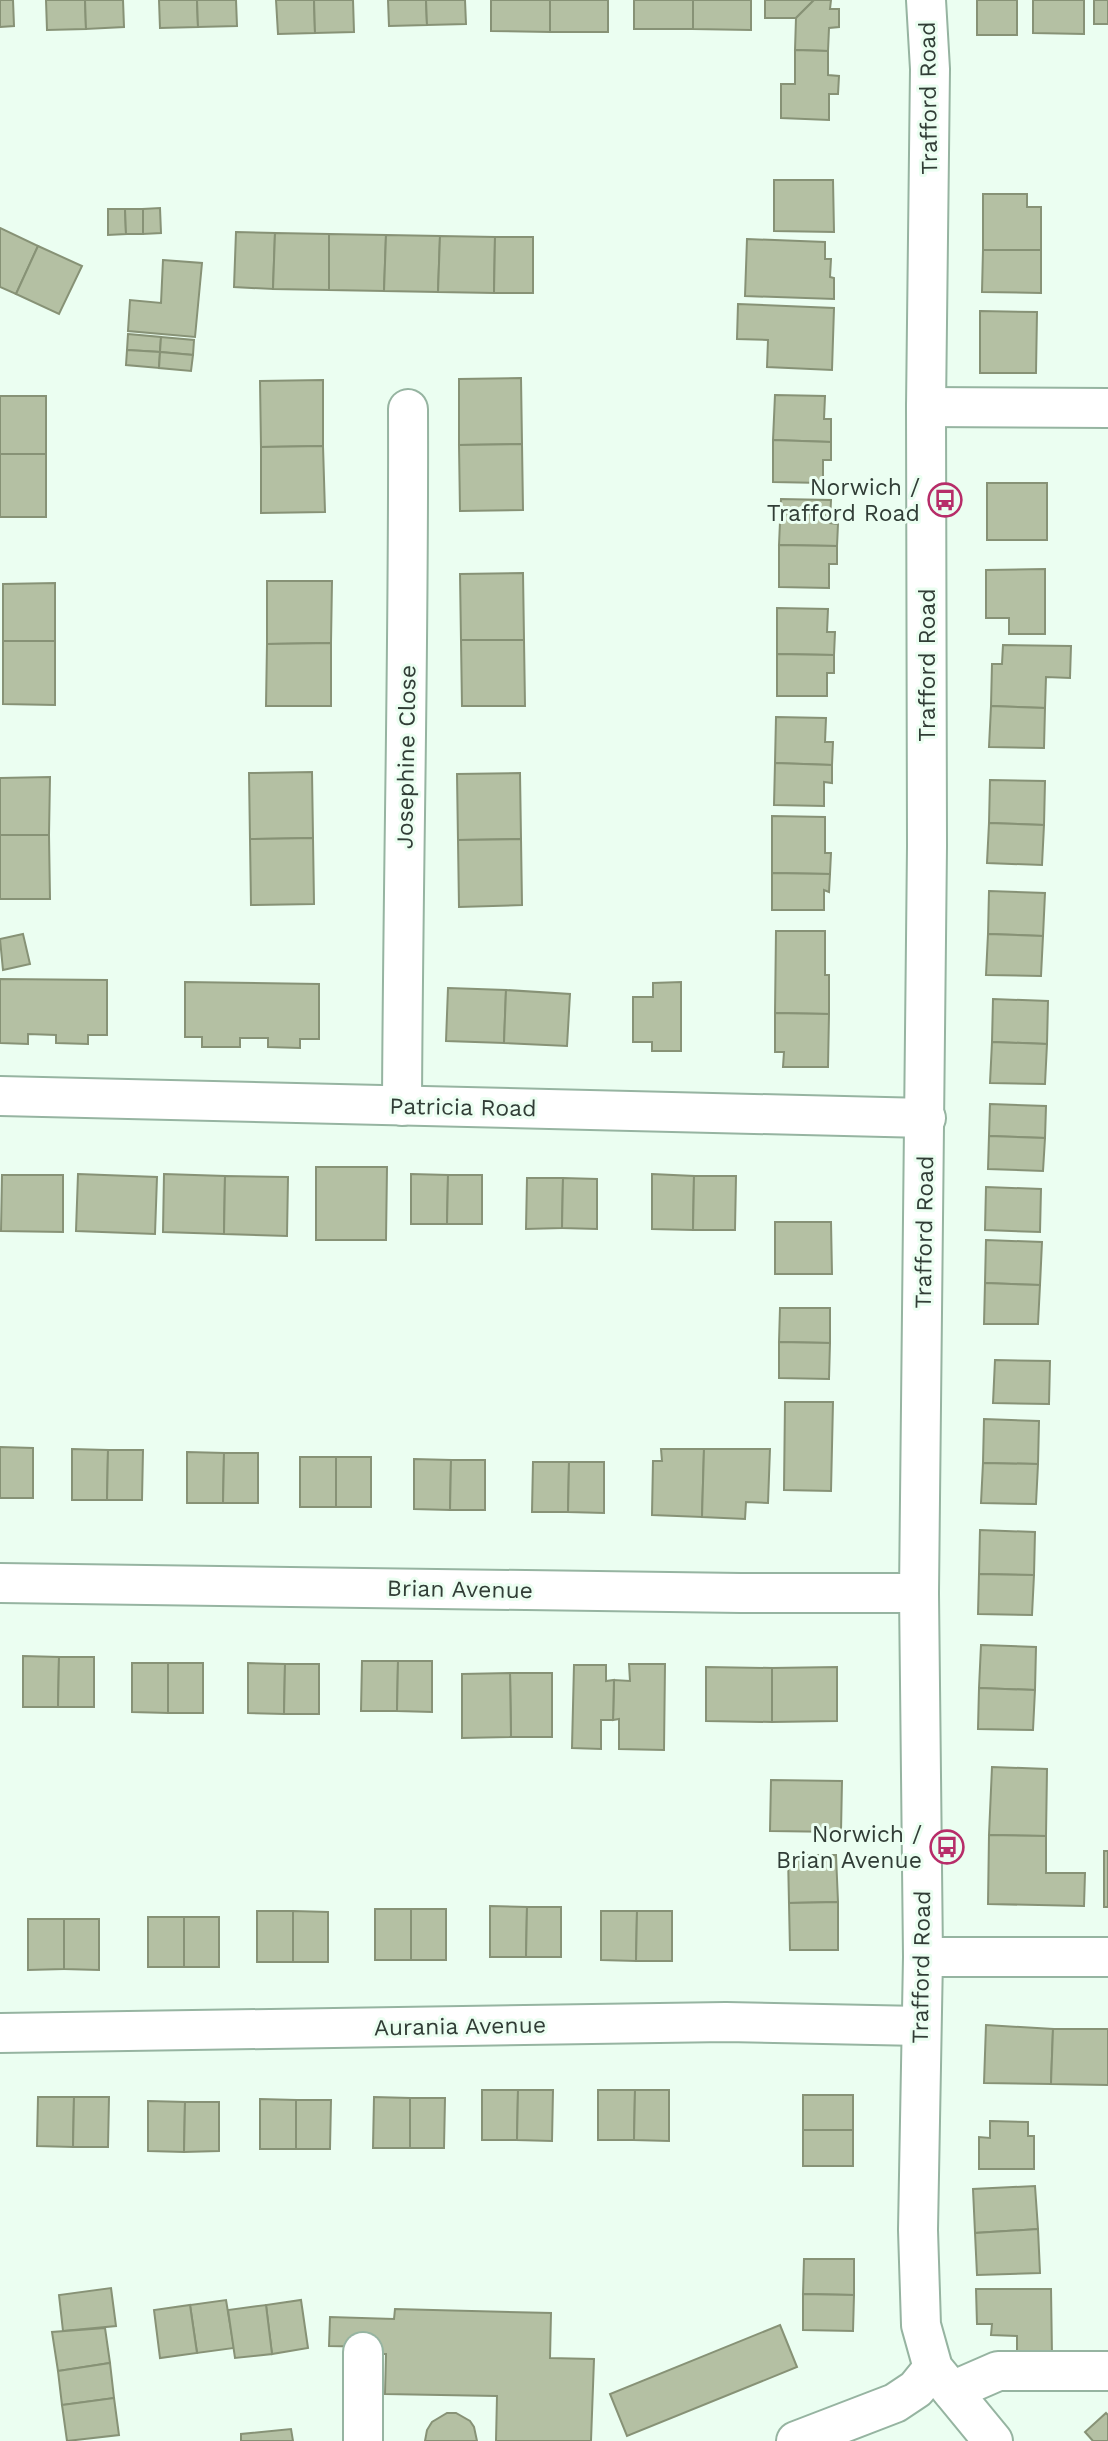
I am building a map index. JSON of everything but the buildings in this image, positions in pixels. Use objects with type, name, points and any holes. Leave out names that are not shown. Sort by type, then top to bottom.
[{"type":"street","name":"Trafford Road","points":[[926,0],[930,69],[926,407],[926,1118],[919,1593],[923,1957],[918,2230],[922,2325],[942,2380],[993,2441]]},
{"type":"street","points":[[926,407],[1108,408]]},
{"type":"street","name":"Josephine Close","points":[[402,1106],[409,572],[408,409]]},
{"type":"street","name":"Patricia Road","points":[[0,1096],[926,1118]]},
{"type":"street","name":"Brian Avenue","points":[[0,1583],[919,1593]]},
{"type":"street","points":[[923,1957],[1108,1957]]},
{"type":"street","name":"Aurania Avenue","points":[[0,2033],[726,2022],[921,2026]]},
{"type":"street","points":[[363,2352],[363,2441]]},
{"type":"street","points":[[796,2441],[895,2403],[916,2389],[942,2380],[998,2371],[1108,2371]]},
{"type":"place","name":"Norwich / Trafford Road","points":[[945,500]]},
{"type":"place","name":"Norwich / Brian Avenue","points":[[947,1847]]}]
